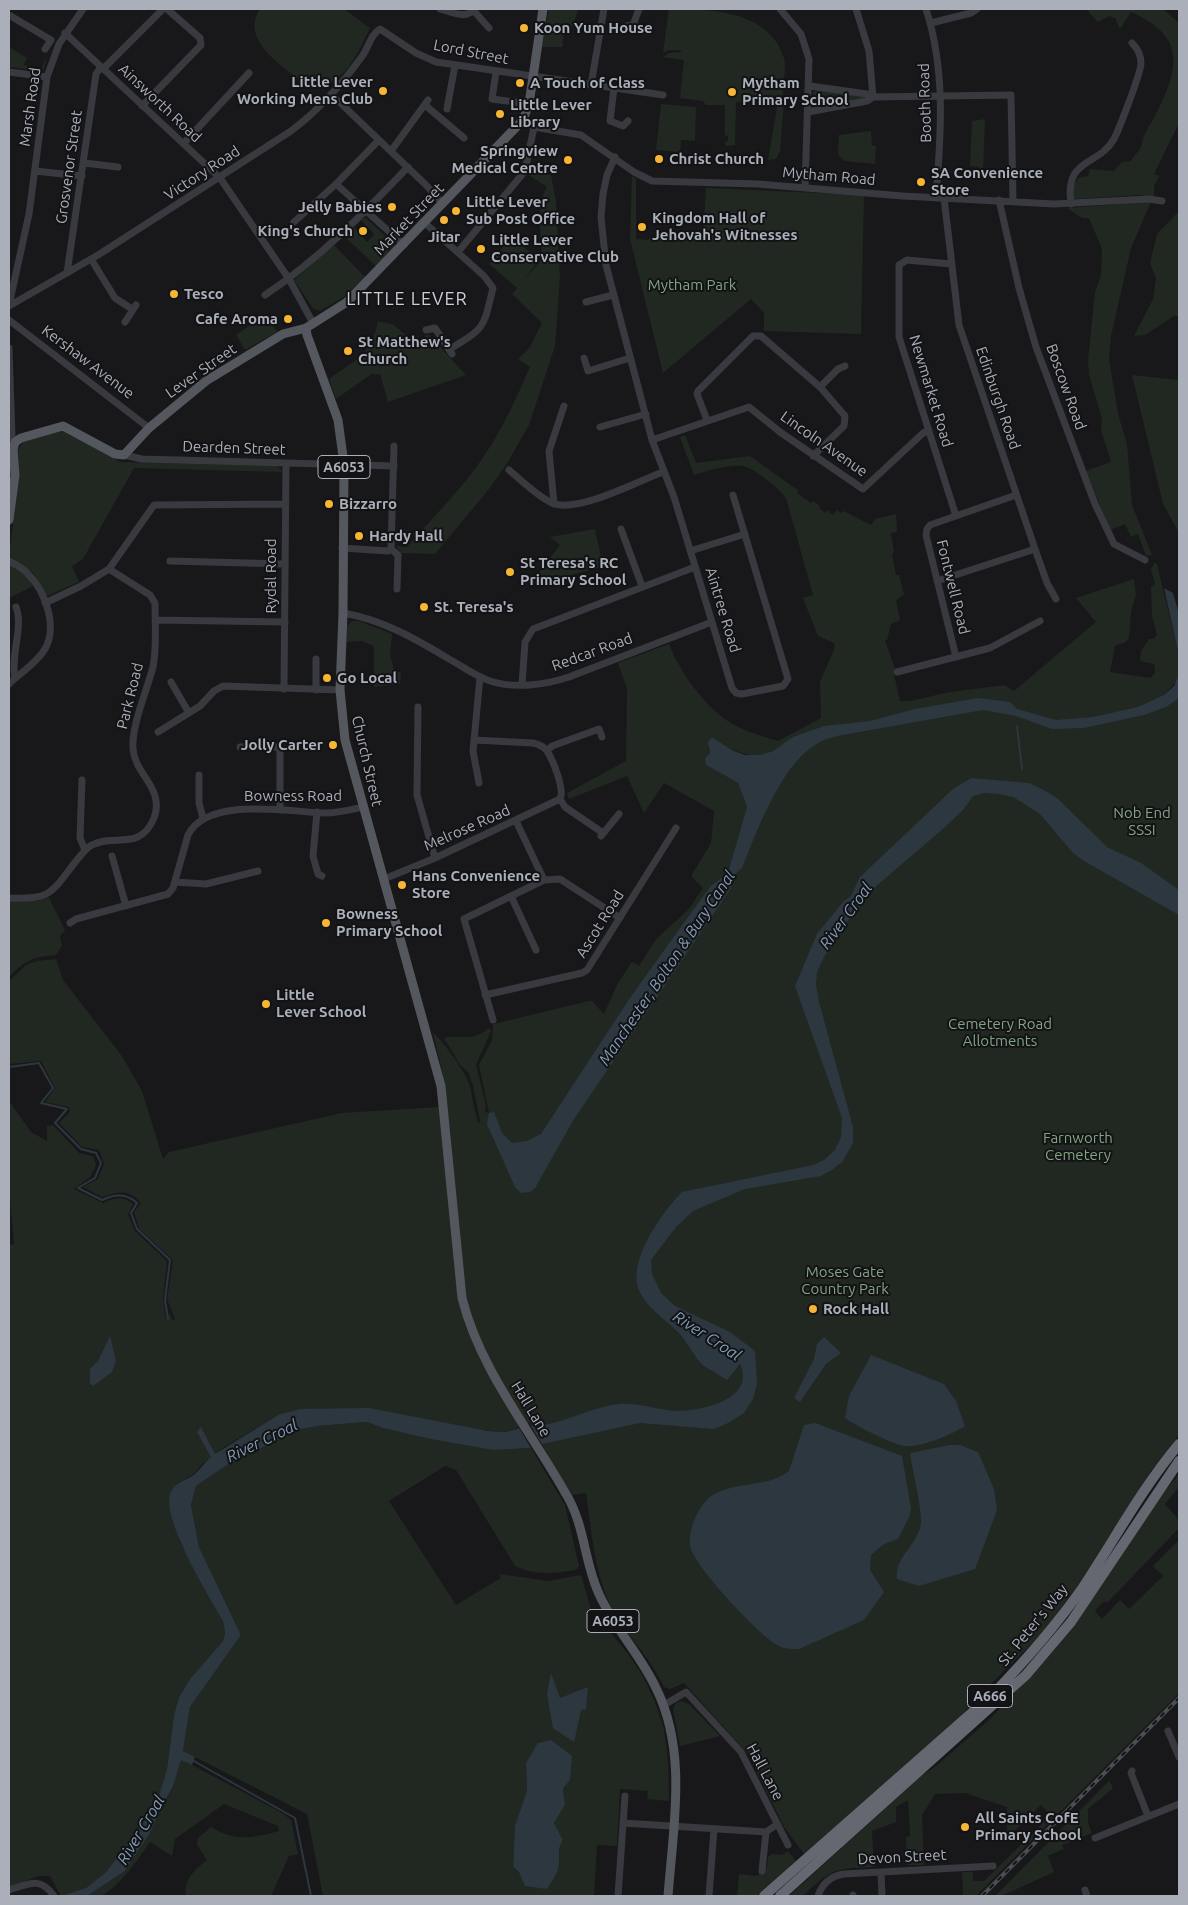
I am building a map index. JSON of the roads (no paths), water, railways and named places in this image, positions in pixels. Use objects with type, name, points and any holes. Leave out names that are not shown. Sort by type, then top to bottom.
[{"type":"highway","name":"St. Peter's Way","points":[[764,1896],[992,1695],[1023,1663],[1083,1587],[1140,1498],[1179,1444]]},
{"type":"highway","name":"St. Peter's Way","points":[[780,1896],[1026,1675],[1071,1622],[1179,1462]]},
{"type":"main road","points":[[523,120],[529,104],[534,78],[543,9]]},
{"type":"main road","name":"Market Street","points":[[310,325],[347,302],[523,120]]},
{"type":"main road","name":"Lever Street","points":[[124,455],[149,428],[206,381],[283,334],[310,325]]},
{"type":"main road","name":"Church Street","points":[[310,325],[307,335],[338,420],[344,464],[343,613],[340,690],[345,740],[437,1065],[444,1106]]},
{"type":"main road","points":[[9,520],[15,476],[13,450],[15,442],[21,438],[63,426],[115,454],[124,455]]},
{"type":"main road","name":"Hall Lane","points":[[444,1106],[462,1298],[469,1326],[484,1360],[574,1508],[598,1592],[618,1630],[644,1665],[664,1705],[673,1740],[676,1778],[673,1826]]},
{"type":"main road","name":"A6053","points":[[668,1896],[673,1826]]},
{"type":"street","name":"Marsh Road","points":[[9,305],[29,214],[46,76],[52,58],[65,33],[83,9]]},
{"type":"street","points":[[102,68],[163,9]]},
{"type":"street","points":[[142,106],[201,45],[200,38],[167,9]]},
{"type":"street","points":[[440,9],[463,15],[474,10],[487,26],[478,28]]},
{"type":"street","points":[[591,85],[604,9]]},
{"type":"street","points":[[633,26],[639,9]]},
{"type":"street","points":[[780,9],[796,26],[805,42],[809,59],[810,86],[805,187]]},
{"type":"street","points":[[856,9],[869,52],[873,97]]},
{"type":"street","name":"Booth Road","points":[[926,9],[930,23],[941,96],[936,198]]},
{"type":"street","points":[[930,23],[971,13],[977,9]]},
{"type":"street","points":[[9,15],[51,40],[45,48]]},
{"type":"street","name":"Lord Street","points":[[380,29],[425,58],[455,65],[534,78],[661,94],[659,86]]},
{"type":"street","name":"Victory Road","points":[[9,305],[91,259],[220,178],[305,120],[331,94],[364,53],[375,33],[380,29]]},
{"type":"street","name":"Ainsworth Road","points":[[65,33],[220,178],[289,279],[310,325]]},
{"type":"street","points":[[1071,204],[1070,184],[1079,167],[1105,150],[1114,138],[1141,64],[1138,49],[1132,43]]},
{"type":"street","points":[[446,104],[455,65]]},
{"type":"street","name":"Grosvenor Street","points":[[67,273],[96,74],[102,68]]},
{"type":"street","points":[[9,72],[46,76]]},
{"type":"street","points":[[496,72],[492,98],[529,104]]},
{"type":"street","points":[[184,144],[249,73]]},
{"type":"street","points":[[810,86],[868,94],[873,97],[1011,94],[1013,201]]},
{"type":"street","points":[[614,88],[610,120],[623,126],[628,121]]},
{"type":"street","points":[[331,94],[408,167],[443,204]]},
{"type":"street","points":[[808,112],[867,102],[873,97]]},
{"type":"street","points":[[390,151],[427,102],[464,138]]},
{"type":"street","name":"Mytham Road","points":[[523,120],[534,127],[581,135],[634,172],[652,181],[805,187],[936,198],[1071,204],[1149,199],[1162,201]]},
{"type":"street","points":[[458,252],[525,171],[534,127]]},
{"type":"street","points":[[294,222],[336,184],[379,140]]},
{"type":"street","name":"Aintree Road","points":[[615,157],[607,175],[601,217],[606,265],[613,295],[652,440],[674,497],[734,691],[742,694],[786,685],[787,676],[733,495]]},
{"type":"street","points":[[84,163],[118,167]]},
{"type":"street","points":[[265,295],[289,279],[366,211],[408,167]]},
{"type":"street","points":[[35,171],[82,176]]},
{"type":"street","points":[[336,184],[404,245]]},
{"type":"street","name":"Edinburgh Road","points":[[944,198],[958,324],[1047,583],[1056,599]]},
{"type":"street","name":"Boscow Road","points":[[999,200],[1018,288],[1036,347],[1095,504],[1114,544],[1145,560]]},
{"type":"street","points":[[425,223],[458,252],[494,288],[486,321],[477,333],[451,351],[435,328],[426,330]]},
{"type":"street","points":[[91,259],[115,298],[134,307],[125,322]]},
{"type":"street","name":"Newmarket Road","points":[[951,264],[907,260],[901,263],[898,269],[900,337],[956,516]]},
{"type":"street","points":[[586,302],[613,295]]},
{"type":"street","name":"Kershaw Avenue","points":[[9,320],[149,428]]},
{"type":"street","points":[[707,420],[697,394],[698,390],[752,336],[761,336],[820,388],[846,419],[844,426],[814,456]]},
{"type":"street","points":[[9,348],[12,436],[15,442]]},
{"type":"street","points":[[584,358],[588,371],[630,358]]},
{"type":"street","points":[[820,388],[838,369],[845,366]]},
{"type":"street","name":"Lincoln Avenue","points":[[652,440],[745,405],[752,408],[780,432],[863,489],[928,430]]},
{"type":"street","points":[[554,504],[550,451],[564,406]]},
{"type":"street","points":[[600,427],[646,414]]},
{"type":"street","points":[[394,446],[392,549],[398,555],[401,581],[397,589]]},
{"type":"street","name":"Dearden Street","points":[[124,455],[133,458],[394,466]]},
{"type":"street","name":"Rydal Road","points":[[284,689],[286,463]]},
{"type":"street","points":[[508,470],[554,504],[564,505],[586,502],[663,472]]},
{"type":"street","name":"Fontwell Road","points":[[956,657],[926,532],[930,524],[1016,495]]},
{"type":"street","points":[[45,603],[81,586],[108,569],[154,505],[285,504]]},
{"type":"street","points":[[621,529],[642,586]]},
{"type":"street","points":[[690,551],[745,534]]},
{"type":"street","points":[[342,548],[388,551],[392,549]]},
{"type":"street","points":[[937,581],[1035,549]]},
{"type":"street","points":[[9,560],[29,574],[45,603],[49,615],[48,640],[41,655],[9,684]]},
{"type":"street","points":[[170,561],[285,564]]},
{"type":"street","points":[[522,685],[524,642],[533,629],[695,567]]},
{"type":"street","name":"Park Road","points":[[9,898],[33,899],[46,896],[86,850],[99,842],[132,840],[148,828],[154,817],[156,806],[155,791],[136,766],[133,746],[153,664],[155,620],[153,598],[108,569]]},
{"type":"street","points":[[15,678],[12,665],[18,618],[16,607]]},
{"type":"street","name":"Redcar Road","points":[[343,613],[356,615],[404,634],[480,677],[502,683],[522,685],[554,682],[570,677],[712,622]]},
{"type":"street","points":[[155,620],[284,622]]},
{"type":"street","points":[[901,669],[990,648],[1030,623],[1040,621]]},
{"type":"street","points":[[316,659],[316,690]]},
{"type":"street","points":[[479,783],[473,751],[480,677]]},
{"type":"street","points":[[182,682],[172,684],[189,713]]},
{"type":"street","points":[[158,721],[160,730],[189,713],[223,686],[340,690]]},
{"type":"street","points":[[418,707],[417,795],[436,858]]},
{"type":"street","points":[[547,751],[552,746],[599,728],[602,737]]},
{"type":"street","points":[[474,740],[533,744],[547,751],[562,788],[560,799],[566,807],[602,835],[619,814]]},
{"type":"street","points":[[240,747],[277,747],[280,750],[280,810]]},
{"type":"street","points":[[70,923],[76,919],[168,894],[175,882],[188,835],[192,828],[203,818],[199,803],[199,775]]},
{"type":"street","points":[[82,780],[80,838],[86,850]]},
{"type":"street","name":"Melrose Road","points":[[384,879],[436,858],[560,799]]},
{"type":"street","name":"Bowness Road","points":[[203,818],[235,811],[336,812],[363,807]]},
{"type":"street","points":[[316,812],[313,856],[318,874],[322,876]]},
{"type":"street","points":[[516,821],[544,880]]},
{"type":"street","name":"Ascot Road","points":[[485,995],[585,972],[676,828]]},
{"type":"street","points":[[112,856],[113,871],[126,906]]},
{"type":"street","points":[[175,882],[206,884],[258,872]]},
{"type":"street","points":[[493,1020],[464,919],[544,880],[554,878],[560,879],[620,918]]},
{"type":"street","points":[[511,896],[536,950]]},
{"type":"street","name":"Hall Lane","points":[[664,1705],[686,1692],[730,1738],[741,1752],[776,1825],[788,1845]]},
{"type":"street","points":[[1168,1731],[1179,1757]]},
{"type":"street","points":[[1130,1774],[1148,1816]]},
{"type":"street","points":[[618,1896],[624,1796]]},
{"type":"street","points":[[1095,1838],[1179,1804]]},
{"type":"street","points":[[623,1823],[766,1832],[776,1825]]},
{"type":"street","points":[[709,1896],[714,1829]]},
{"type":"street","points":[[762,1871],[766,1832]]},
{"type":"street","name":"Devon Street","points":[[819,1894],[836,1875],[992,1866]]},
{"type":"street","points":[[881,1872],[882,1896]]},
{"type":"street","points":[[9,1890],[40,1883],[49,1889],[54,1896]]},
{"type":"water","points":[[1164,588],[1173,593],[1179,614],[1179,656]]},
{"type":"water","name":"Manchester, Bolton & Bury Canal","points":[[1179,674],[1179,698],[1166,707],[1144,715],[1084,728],[1052,729],[1016,716],[983,710],[827,739],[802,755],[780,784],[762,819],[742,868],[733,876],[731,888],[574,1119],[535,1188],[530,1192],[521,1193],[515,1187],[487,1124],[489,1113],[494,1112],[502,1133],[512,1143],[527,1141],[541,1134],[630,998],[683,924],[711,886],[728,873],[747,807],[738,783],[706,765],[705,758],[710,753],[708,743],[710,739],[713,738],[734,751],[745,755],[760,755],[773,751],[793,737],[824,726],[870,721],[915,709],[978,698],[1010,702],[1017,709],[1056,720],[1093,717],[1138,707],[1164,695],[1174,686]]},
{"type":"water","name":"River Croal","points":[[971,778],[1029,783],[1057,798],[1107,847],[1141,863],[1179,890],[1179,915],[1084,861],[1073,853],[1040,814],[1013,797],[984,793],[973,796],[963,810],[945,827],[874,888],[845,924],[824,957],[817,972],[816,984],[819,1002],[853,1127],[853,1143],[843,1161],[821,1176],[745,1189],[693,1211],[676,1227],[651,1260],[652,1274],[661,1293],[675,1306],[730,1332],[755,1351],[757,1384],[753,1399],[744,1413],[714,1429],[640,1423],[542,1444],[531,1426],[553,1423],[619,1404],[634,1404],[680,1411],[702,1408],[725,1400],[735,1394],[741,1386],[743,1376],[740,1364],[727,1380],[707,1368],[697,1359],[678,1332],[646,1302],[639,1290],[637,1278],[642,1251],[657,1224],[682,1192],[813,1165],[824,1160],[835,1150],[841,1137],[842,1118],[795,986],[817,934],[843,902],[851,896],[860,877],[953,789]]},
{"type":"water","points":[[110,1336],[116,1361],[112,1372],[93,1386],[90,1384],[90,1369],[98,1361]]},
{"type":"water","points":[[824,1337],[841,1353],[826,1364],[800,1402],[794,1398],[814,1359],[817,1344]]},
{"type":"water","points":[[871,1355],[944,1384],[956,1401],[965,1426],[936,1440],[920,1445],[905,1446],[874,1434],[845,1418],[849,1396]]},
{"type":"water","name":"River Croal","points":[[369,1408],[488,1431],[506,1432],[519,1428],[531,1448],[493,1450],[431,1439],[383,1428],[367,1422],[317,1426],[297,1430],[224,1467],[196,1486],[191,1505],[199,1547],[241,1635],[190,1707],[183,1751],[195,1757],[192,1765],[181,1760],[173,1787],[161,1807],[150,1833],[125,1871],[87,1896],[61,1896],[86,1888],[106,1872],[149,1815],[159,1795],[167,1769],[174,1715],[179,1697],[190,1679],[223,1641],[225,1633],[223,1621],[188,1557],[172,1519],[169,1503],[173,1488],[178,1483],[195,1474],[211,1457],[197,1432],[201,1427],[215,1454],[278,1415],[300,1409]]},
{"type":"water","points":[[815,1423],[902,1456],[911,1508],[910,1515],[898,1539],[884,1544],[871,1555],[870,1570],[884,1592],[864,1620],[799,1649],[787,1649],[768,1639],[716,1585],[704,1571],[691,1549],[690,1537],[698,1512],[713,1495],[734,1487],[769,1481],[789,1471],[804,1425]]},
{"type":"water","points":[[950,1445],[960,1445],[978,1452],[994,1489],[997,1510],[975,1569],[919,1586],[897,1579],[899,1564],[916,1538],[921,1523],[910,1453]]},
{"type":"water","points":[[551,1673],[560,1698],[588,1687],[586,1709],[581,1710],[574,1742],[553,1728],[547,1694]]},
{"type":"water","points":[[551,1740],[572,1756],[570,1780],[563,1789],[565,1805],[554,1823],[563,1840],[559,1849],[559,1867],[547,1889],[525,1886],[519,1872],[513,1867],[515,1825],[527,1791],[526,1763],[538,1743]]},
{"type":"waterway","points":[[1017,726],[1022,769]]},
{"type":"waterway","points":[[9,1067],[39,1063],[53,1088],[41,1103],[67,1109],[55,1123],[81,1149],[96,1153],[101,1163],[95,1178],[78,1188],[102,1200],[125,1196],[137,1203],[131,1213],[137,1229],[170,1260],[165,1300],[168,1319]]},
{"type":"waterway","points":[[192,1760],[295,1818],[311,1896]]},
{"type":"railway","points":[[982,1896],[1179,1698]]},
{"type":"place","name":"Koon Yum House","points":[[524,28]]},
{"type":"place","name":"A Touch of Class","points":[[520,83]]},
{"type":"place","name":"Little Lever Working Mens Club","points":[[383,91]]},
{"type":"place","name":"Mytham Primary School","points":[[732,92]]},
{"type":"place","name":"Little Lever Library","points":[[500,114]]},
{"type":"place","name":"Christ Church","points":[[659,159]]},
{"type":"place","name":"Springview Medical Centre","points":[[568,160]]},
{"type":"place","name":"SA Convenience Store","points":[[921,182]]},
{"type":"place","name":"Jelly Babies","points":[[392,207]]},
{"type":"place","name":"Little Lever Sub Post Office","points":[[456,211]]},
{"type":"place","name":"Jitar","points":[[444,220]]},
{"type":"place","name":"Kingdom Hall of Jehovah's Witnesses","points":[[642,227]]},
{"type":"place","name":"King's Church","points":[[363,231]]},
{"type":"place","name":"Little Lever Conservative Club","points":[[481,249]]},
{"type":"place","name":"Tesco","points":[[174,294]]},
{"type":"place","name":"Cafe Aroma","points":[[288,319]]},
{"type":"place","name":"St Matthew's Church","points":[[348,351]]},
{"type":"place","name":"Bizzarro","points":[[329,504]]},
{"type":"place","name":"Hardy Hall","points":[[359,536]]},
{"type":"place","name":"St Teresa's RC Primary School","points":[[510,572]]},
{"type":"place","name":"St. Teresa's","points":[[424,607]]},
{"type":"place","name":"Go Local","points":[[327,678]]},
{"type":"place","name":"Jolly Carter","points":[[333,745]]},
{"type":"place","name":"Hans Convenience Store","points":[[402,885]]},
{"type":"place","name":"Bowness Primary School","points":[[326,923]]},
{"type":"place","name":"Little Lever School","points":[[266,1004]]},
{"type":"place","name":"Rock Hall","points":[[813,1309]]},
{"type":"place","name":"All Saints CofE Primary School","points":[[965,1827]]},
{"type":"district","name":"LITTLE LEVER","points":[[407,299]]},
{"type":"park label","name":"Mytham Park","points":[[692,285]]},
{"type":"park label","name":"Nob End SSSI","points":[[1142,822]]},
{"type":"park label","name":"Cemetery Road Allotments","points":[[1000,1032]]},
{"type":"park label","name":"Farnworth Cemetery","points":[[1078,1146]]},
{"type":"park label","name":"Moses Gate Country Park","points":[[845,1280]]}]
